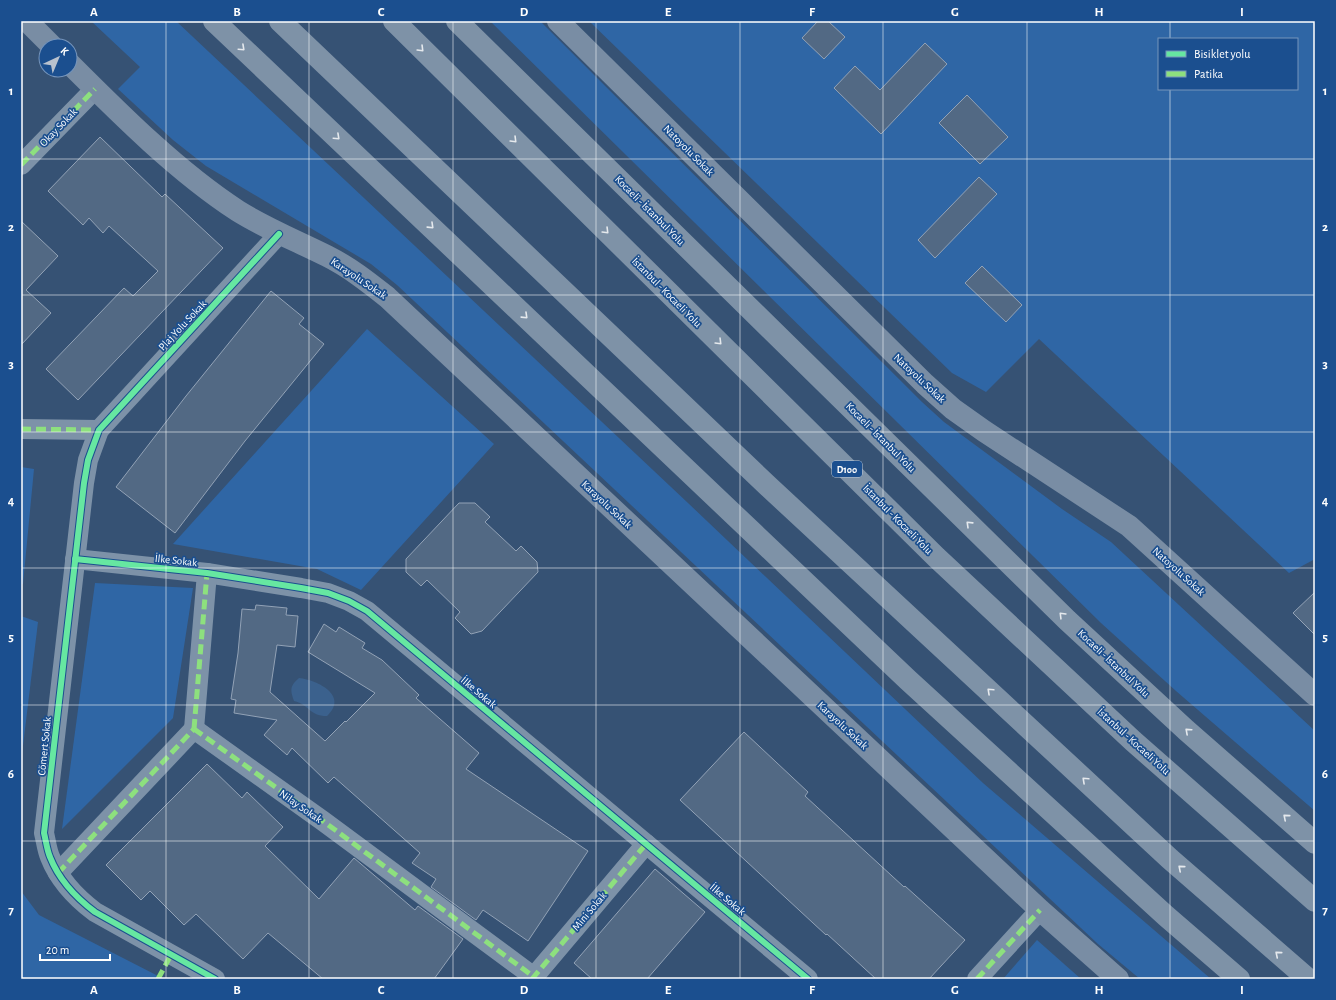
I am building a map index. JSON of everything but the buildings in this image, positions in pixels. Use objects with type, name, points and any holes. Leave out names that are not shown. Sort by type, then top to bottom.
[{"type":"highway","points":[[214,21],[908,680],[1166,916],[1239,979]]},
{"type":"highway","points":[[280,21],[770,487],[1170,859],[1308,979]]},
{"type":"highway","name":"İstanbul - Kocaeli Yolu","points":[[394,21],[936,557],[1133,741],[1315,901]]},
{"type":"highway","name":"Kocaeli - İstanbul Yolu","points":[[457,21],[1067,620],[1186,730],[1315,843]]},
{"type":"main road","points":[[27,21],[44,38]]},
{"type":"main road","name":"Natoyolu Sokak","points":[[558,21],[936,394],[953,409],[1129,526],[1315,695]]},
{"type":"main road","name":"Karayolu Sokak","points":[[78,72],[167,156],[206,188],[240,212],[279,234],[339,263],[367,281],[387,297],[1040,910],[1118,979]]},
{"type":"street","name":"Okay Sokak","points":[[21,166],[95,89]]},
{"type":"street","name":"Plaj Yolu Sokak","points":[[99,430],[279,234]]},
{"type":"street","points":[[21,429],[99,430]]},
{"type":"street","name":"Cömert Sokak","points":[[99,430],[88,460],[84,483],[44,833],[49,856],[58,874],[78,899],[95,912],[215,979]]},
{"type":"street","name":"İlke Sokak","points":[[75,559],[208,573],[328,593],[349,601],[367,611],[808,979]]},
{"type":"street","points":[[58,874],[194,729],[208,573]]},
{"type":"street","name":"Nilay Sokak","points":[[194,729],[323,821],[533,978]]},
{"type":"street","name":"Mini Sokak","points":[[533,978],[646,844]]},
{"type":"street","points":[[978,979],[1040,910]]},
{"type":"shaded area","points":[[91,21],[176,21],[983,783],[1211,979],[1140,979],[1098,944],[397,285],[371,264],[206,166],[173,140],[118,89],[140,67]]},
{"type":"shaded area","points":[[490,21],[540,21],[922,402],[944,422],[1062,509],[1111,542],[1315,731],[1315,811],[1176,691],[1101,623]]},
{"type":"shaded area","points":[[589,21],[1315,21],[1315,559],[1289,573],[1039,339],[986,392],[952,373]]},
{"type":"shaded area","points":[[367,329],[494,444],[361,590],[317,569],[173,544]]},
{"type":"shaded area","points":[[21,467],[34,469],[23,584],[21,584]]},
{"type":"shaded area","points":[[95,583],[193,588],[173,718],[62,829]]},
{"type":"shaded area","points":[[21,616],[38,622],[21,762]]},
{"type":"shaded area","points":[[299,678],[307,679],[322,686],[333,696],[335,702],[333,709],[327,716],[316,714],[294,701],[292,686]]},
{"type":"shaded area","points":[[21,891],[39,915],[164,979],[21,979]]},
{"type":"shaded area","points":[[1037,940],[1081,979],[1003,979]]},
{"type":"marked path","points":[[21,165],[95,89]]},
{"type":"marked path","points":[[21,429],[99,430]]},
{"type":"marked path","points":[[194,729],[207,573]]},
{"type":"marked path","points":[[194,729],[323,821],[534,977]]},
{"type":"marked path","points":[[58,873],[194,729]]},
{"type":"marked path","points":[[532,979],[646,844]]},
{"type":"marked path","points":[[977,979],[1040,910]]},
{"type":"marked path","points":[[158,979],[171,955]]},
{"type":"cycle path","points":[[215,979],[95,912],[74,894],[63,881],[49,854],[44,833],[84,483],[88,460],[99,430],[279,234]]},
{"type":"cycle path","points":[[75,559],[207,573],[301,588],[328,593],[349,601],[367,611],[808,979]]}]
